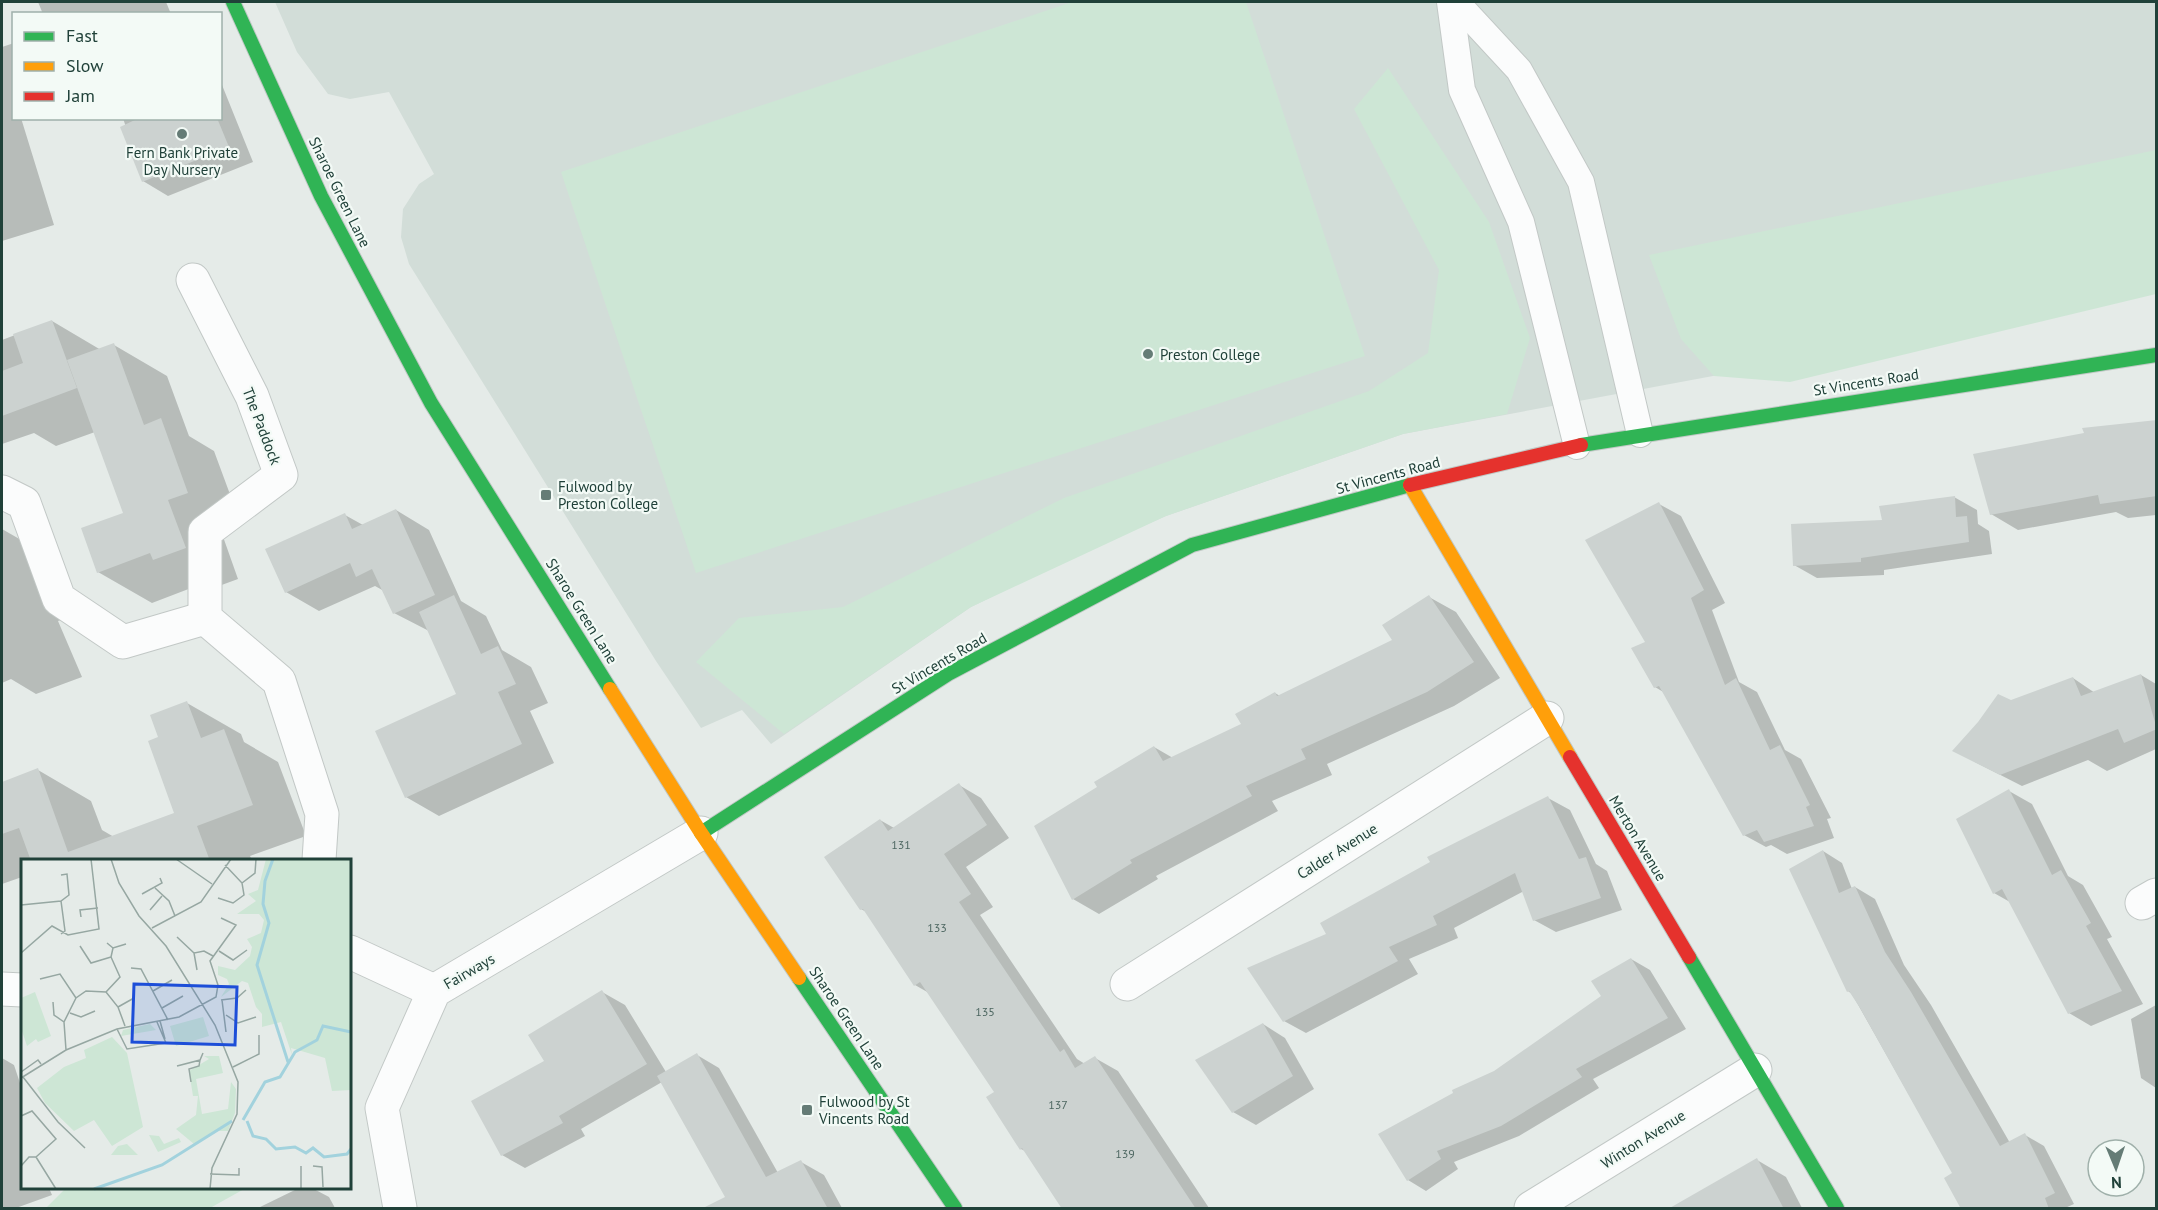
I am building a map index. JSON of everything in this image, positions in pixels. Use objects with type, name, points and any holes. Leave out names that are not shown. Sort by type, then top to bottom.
[{"type":"street","name":"Sharoe Green Lane","points":[[233,2],[321,196],[431,403],[701,832],[955,1209]]},
{"type":"street","name":"The Paddock","points":[[193,280],[252,396],[281,475],[205,532],[205,618]]},
{"type":"street","name":"St Vincents Road","points":[[701,832],[948,674],[1192,545],[1410,485],[1577,446],[1640,434],[2157,355]]},
{"type":"street","name":"Merton Avenue","points":[[1410,485],[1837,1209]]},
{"type":"street","points":[[2,492],[24,503],[59,599],[123,642],[205,618],[279,681],[322,814],[319,859]]},
{"type":"street","name":"Calder Avenue","points":[[1127,984],[1547,718]]},
{"type":"street","name":"Fairways","points":[[400,1209],[382,1108],[434,991],[701,832]]},
{"type":"street","points":[[351,952],[434,991]]},
{"type":"street","points":[[2,989],[21,990]]},
{"type":"street","name":"Winton Avenue","points":[[1531,1209],[1755,1071]]},
{"type":"lane","points":[[1450,2],[1462,90],[1521,222],[1577,446]]},
{"type":"lane","points":[[1456,2],[1519,70],[1581,182],[1640,434]]},
{"type":"shaded area","name":"Preston College","points":[[275,2],[2156,2],[2156,293],[1403,434],[1166,516],[1087,550],[971,607],[771,744],[742,710],[701,728],[656,661],[409,264],[401,237],[403,209],[419,184],[434,174],[389,92],[350,99],[328,94],[297,52]]},
{"type":"green space","points":[[1072,2],[1246,2],[1365,356],[696,573],[561,172]]},
{"type":"green space","points":[[1388,68],[1489,222],[1530,338],[1507,414],[1403,434],[1166,516],[971,607],[784,734],[696,662],[739,618],[843,607],[1064,498],[1369,391],[1428,353],[1439,270],[1354,109]]},
{"type":"green space","points":[[2156,150],[2156,294],[1790,382],[1714,376],[1681,339],[1649,255]]},
{"type":"green space","points":[[65,1189],[244,1189],[210,1208],[46,1208]]},
{"type":"building","points":[[135,120],[218,120],[229,147],[142,182],[120,127]]},
{"type":"building","points":[[52,320],[77,388],[2,416],[2,371],[23,363],[13,334]]},
{"type":"building","points":[[114,343],[144,425],[161,418],[188,493],[168,500],[186,548],[153,560],[150,553],[97,573],[81,528],[123,513],[67,360]]},
{"type":"building","points":[[2157,420],[2157,496],[2100,504],[2098,495],[1990,515],[1973,454],[2084,433],[2082,428]]},
{"type":"building","points":[[1955,496],[1956,517],[1967,516],[1969,542],[1861,558],[1861,562],[1793,566],[1791,524],[1882,520],[1879,506]]},
{"type":"building","points":[[1659,502],[1704,590],[1691,598],[1725,685],[1736,678],[1770,750],[1780,745],[1810,805],[1806,807],[1814,826],[1764,842],[1757,830],[1743,836],[1659,686],[1654,688],[1631,648],[1645,642],[1585,540]]},
{"type":"building","points":[[396,509],[435,595],[393,614],[372,569],[356,577],[350,563],[285,593],[265,549],[345,513],[352,529]]},
{"type":"building","points":[[454,595],[481,654],[498,646],[516,684],[498,692],[522,744],[405,798],[375,731],[456,694],[419,612]]},
{"type":"building","points":[[1429,595],[1474,662],[1427,692],[1301,749],[1306,759],[1246,786],[1252,796],[1130,860],[1132,863],[1072,900],[1034,826],[1097,787],[1094,782],[1154,746],[1163,761],[1241,724],[1235,714],[1275,692],[1277,696],[1392,640],[1382,625]]},
{"type":"building","points":[[2141,674],[2157,729],[2124,743],[2118,729],[2000,775],[1952,751],[1978,722],[1998,694],[2011,700],[2073,677],[2081,696]]},
{"type":"building","points":[[187,701],[201,738],[224,729],[253,805],[197,826],[209,859],[30,859],[19,828],[2,834],[2,782],[38,768],[68,852],[174,813],[148,741],[158,737],[150,715]]},
{"type":"building","points":[[959,783],[987,825],[944,854],[971,894],[959,902],[1060,1052],[1064,1049],[1075,1068],[1095,1056],[1196,1209],[1062,1209],[986,1097],[994,1092],[920,982],[914,986],[863,909],[860,910],[824,857],[880,819],[888,831]]},
{"type":"building","points":[[2009,789],[2052,875],[2061,870],[2091,923],[2086,926],[2122,991],[2068,1014],[2002,889],[1993,894],[1956,819]]},
{"type":"building","points":[[1548,796],[1579,859],[1586,857],[1601,898],[1533,921],[1515,873],[1433,916],[1437,925],[1389,947],[1398,961],[1283,1022],[1247,968],[1326,934],[1320,923],[1430,862],[1427,857]]},
{"type":"building","points":[[1823,850],[1839,893],[1855,886],[1885,952],[1911,992],[2000,1146],[2025,1133],[2055,1193],[2045,1198],[2049,1209],[1961,1209],[1944,1178],[1952,1173],[1860,1008],[1849,991],[1847,992],[1789,869]]},
{"type":"building","points":[[1631,958],[1668,1018],[1576,1069],[1582,1077],[1501,1126],[1437,1151],[1441,1159],[1407,1181],[1378,1134],[1453,1093],[1452,1090],[1494,1071],[1601,996],[1591,981]]},
{"type":"building","points":[[602,990],[647,1064],[559,1116],[563,1123],[501,1156],[471,1101],[544,1061],[528,1035]]},
{"type":"building","points":[[1263,1023],[1293,1076],[1232,1113],[1195,1060]]},
{"type":"building","points":[[697,1053],[766,1177],[801,1160],[828,1209],[701,1209],[725,1197],[657,1076]]},
{"type":"building","points":[[1757,1158],[1784,1209],[1668,1209]]},
{"type":"traffic: fast","points":[[233,2],[321,196],[431,403],[610,689]]},
{"type":"traffic: fast","points":[[1581,445],[2156,355]]},
{"type":"traffic: fast","points":[[701,833],[948,674],[1192,545],[1410,485]]},
{"type":"traffic: fast","points":[[1689,957],[1837,1208]]},
{"type":"traffic: fast","points":[[799,978],[955,1208]]},
{"type":"traffic: slow","points":[[1410,485],[1570,757]]},
{"type":"traffic: slow","points":[[610,689],[701,833],[799,978]]},
{"type":"traffic: jam","points":[[1410,485],[1581,445]]},
{"type":"traffic: jam","points":[[1570,757],[1689,957]]},
{"type":"place","name":"Fern Bank Private Day Nursery","points":[[182,134]]},
{"type":"place","name":"Preston College","points":[[1148,354]]},
{"type":"place","name":"Fulwood by Preston College","points":[[546,495]]},
{"type":"place","name":"Fulwood by St Vincents Road","points":[[807,1110]]}]
